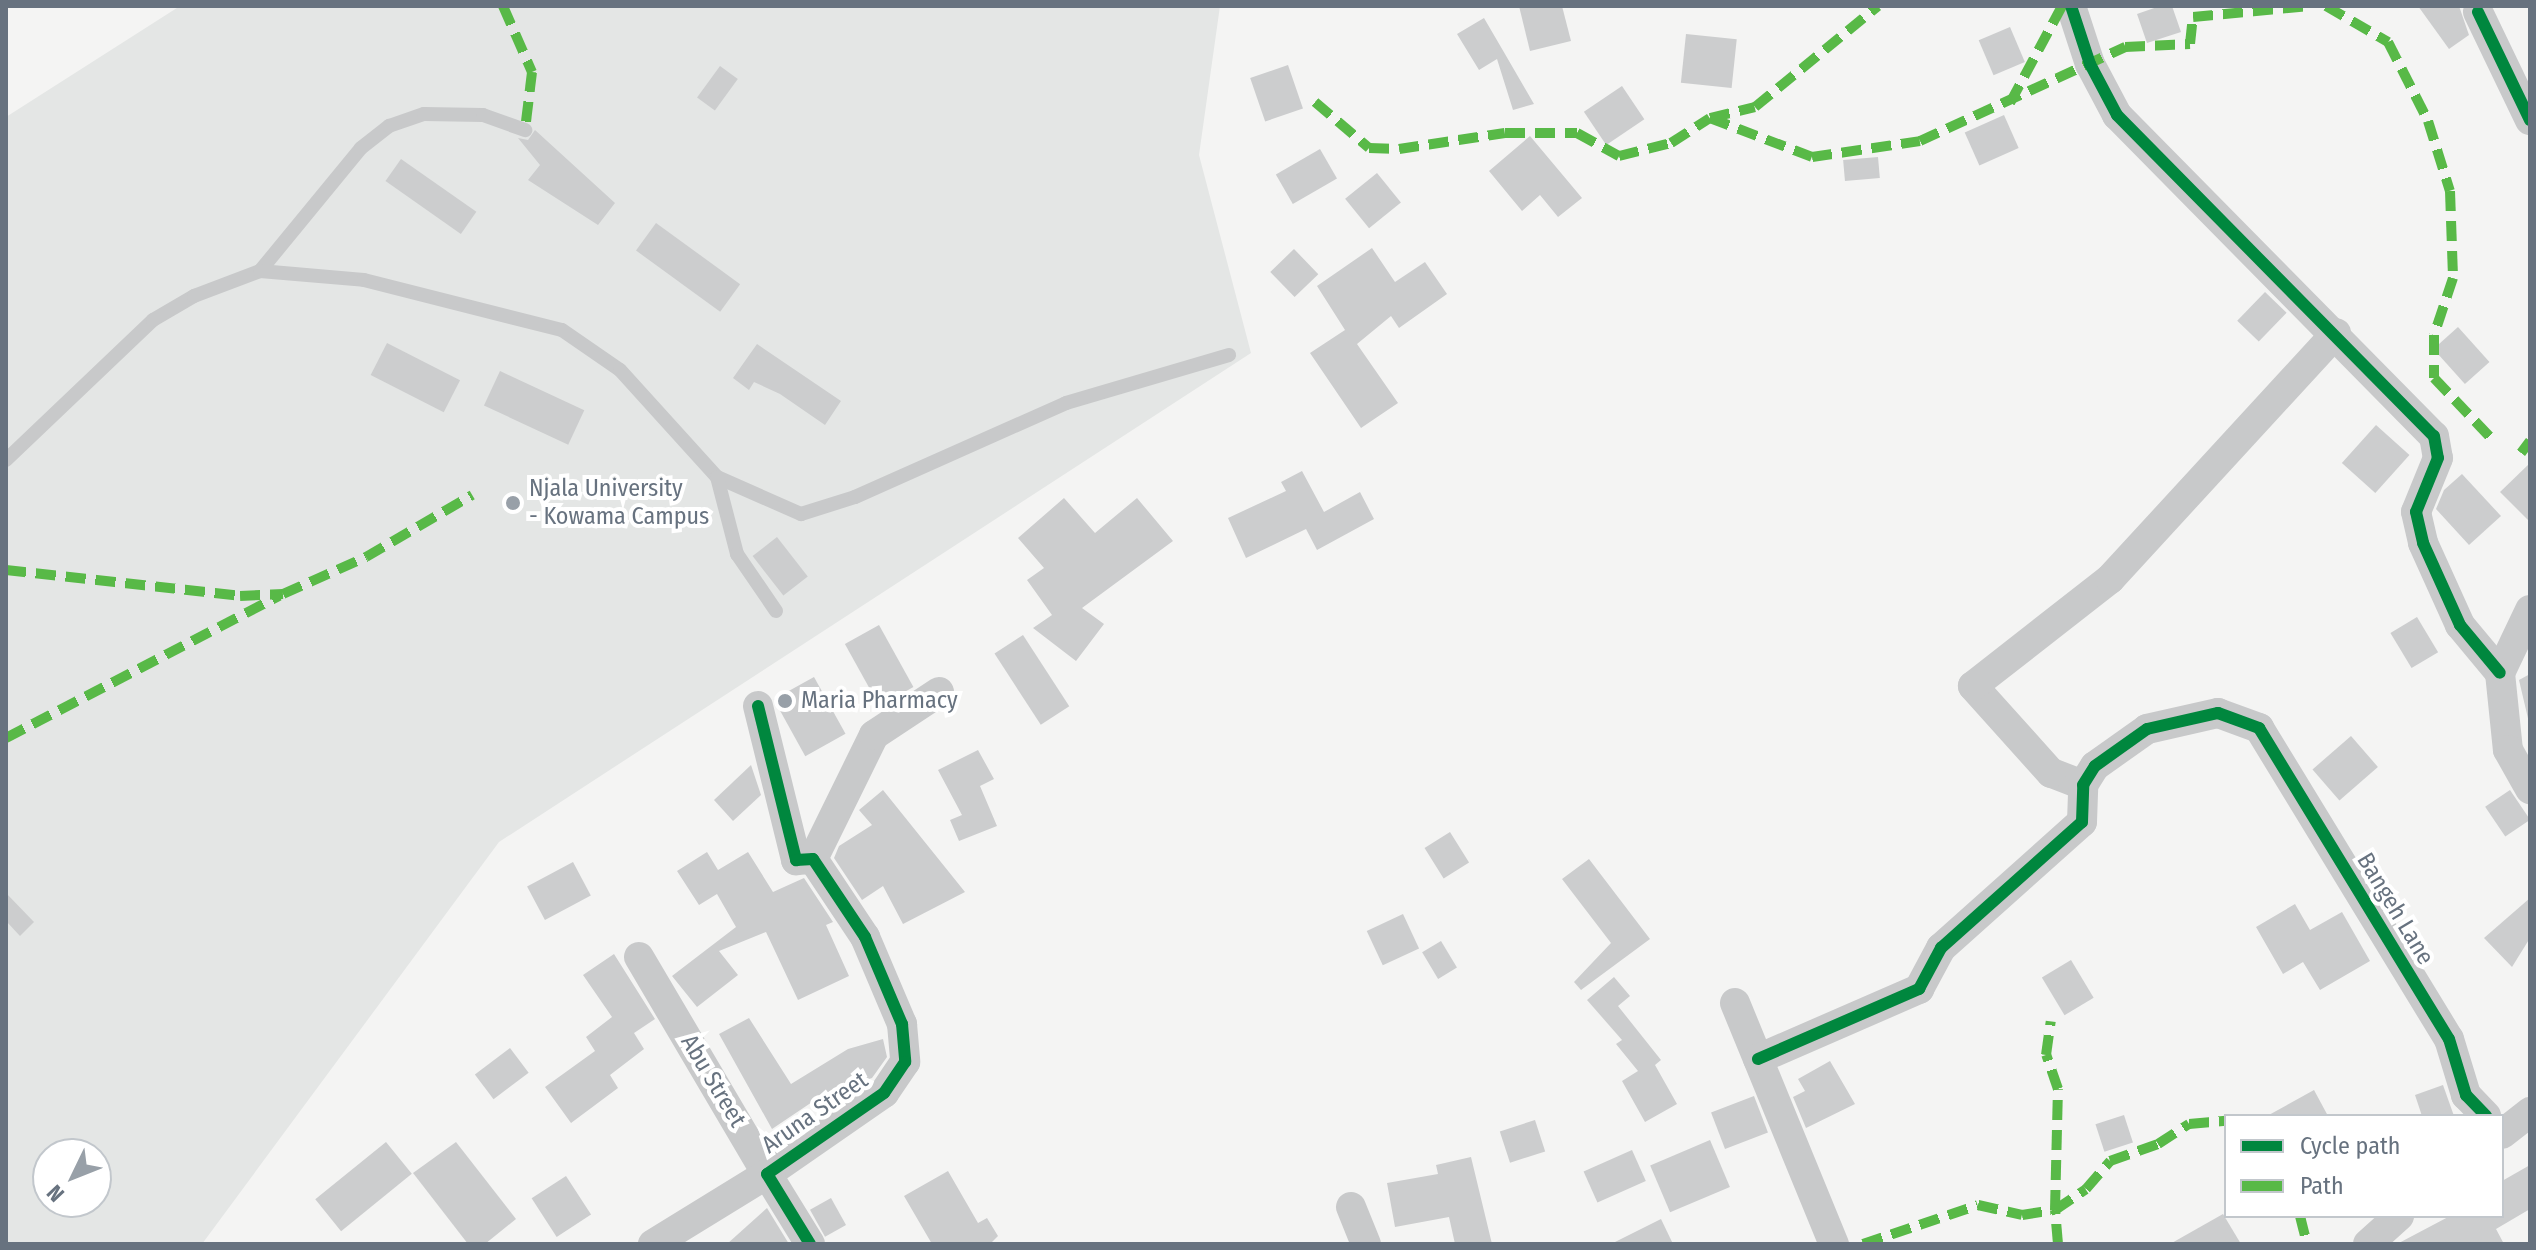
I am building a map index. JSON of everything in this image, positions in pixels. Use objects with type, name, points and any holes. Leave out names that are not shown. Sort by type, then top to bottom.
[{"type":"street","points":[[2071,6],[2117,115],[2336,333],[2434,436],[2438,458],[2416,512],[2423,543],[2460,625],[2500,673]]},
{"type":"street","points":[[2478,12],[2530,120]]},
{"type":"street","points":[[1758,1059],[1919,989],[1941,948],[2082,822],[2083,785],[2051,773],[1973,686],[2110,579],[2336,333]]},
{"type":"street","points":[[2530,610],[2500,673],[2508,750],[2530,789]]},
{"type":"street","points":[[804,860],[874,735],[939,692]]},
{"type":"street","name":"Aruna Street","points":[[758,706],[804,860],[865,937],[902,1024],[905,1062],[884,1093],[856,1117],[767,1174],[810,1244]]},
{"type":"street","name":"Bangeh Lane","points":[[2083,785],[2095,766],[2147,729],[2218,713],[2259,728],[2449,1039],[2466,1095],[2484,1114]]},
{"type":"street","name":"Abu Street","points":[[639,957],[767,1174]]},
{"type":"street","points":[[1735,1003],[1834,1244]]},
{"type":"street","points":[[2504,1132],[2530,1112]]},
{"type":"street","points":[[653,1244],[767,1174]]},
{"type":"street","points":[[1351,1207],[1366,1244]]},
{"type":"street","points":[[2368,1244],[2397,1218]]},
{"type":"lane","points":[[260,271],[361,148],[389,126],[424,114],[483,115],[525,130]]},
{"type":"lane","points":[[6,460],[153,320],[194,296],[260,271],[364,280],[562,330],[620,370],[717,477],[801,514],[855,497],[1066,403],[1229,355]]},
{"type":"lane","points":[[717,477],[737,554],[776,611]]},
{"type":"shaded area","name":"Njala University - Kowama Campus","points":[[180,6],[1220,6],[1199,155],[1251,353],[499,842],[202,1244],[6,1244],[6,117]]},
{"type":"building","points":[[1519,6],[1562,6],[1571,41],[1530,51]]},
{"type":"building","points":[[2160,6],[2172,6],[2181,32],[2147,43],[2137,14]]},
{"type":"building","points":[[2418,6],[2459,6],[2469,35],[2449,49]]},
{"type":"building","points":[[1484,18],[1534,104],[1513,110],[1497,59],[1479,70],[1457,34]]},
{"type":"building","points":[[2010,27],[2025,62],[1994,75],[1979,40]]},
{"type":"building","points":[[1686,34],[1737,39],[1732,88],[1681,83]]},
{"type":"building","points":[[1288,65],[1303,108],[1265,122],[1250,78]]},
{"type":"building","points":[[720,66],[738,79],[715,110],[697,98]]},
{"type":"building","points":[[1622,86],[1644,119],[1606,145],[1584,112]]},
{"type":"building","points":[[2004,115],[2019,148],[1979,165],[1965,132]]},
{"type":"building","points":[[535,130],[615,203],[598,225],[528,180],[540,165],[518,138],[528,140]]},
{"type":"building","points":[[1530,136],[1582,198],[1558,217],[1540,195],[1522,211],[1489,171]]},
{"type":"building","points":[[1320,149],[1337,178],[1293,204],[1276,174]]},
{"type":"building","points":[[1878,157],[1880,178],[1845,181],[1843,160]]},
{"type":"building","points":[[401,159],[476,212],[461,234],[386,181]]},
{"type":"building","points":[[1377,173],[1401,203],[1369,228],[1345,199]]},
{"type":"building","points":[[656,223],[740,284],[720,312],[636,251]]},
{"type":"building","points":[[1372,248],[1395,282],[1425,262],[1447,294],[1399,328],[1391,316],[1357,344],[1398,403],[1361,428],[1310,353],[1345,330],[1317,286]]},
{"type":"building","points":[[1294,249],[1318,274],[1295,297],[1270,272]]},
{"type":"building","points":[[2265,292],[2287,313],[2259,342],[2237,321]]},
{"type":"building","points":[[2458,327],[2489,362],[2465,384],[2433,349]]},
{"type":"building","points":[[387,343],[460,380],[444,412],[371,375]]},
{"type":"building","points":[[757,344],[841,401],[825,425],[780,394],[754,382],[749,390],[733,378]]},
{"type":"building","points":[[500,371],[584,410],[568,445],[484,405]]},
{"type":"building","points":[[2376,425],[2409,455],[2375,493],[2342,463]]},
{"type":"building","points":[[2530,463],[2530,522],[2500,492]]},
{"type":"building","points":[[1302,471],[1324,512],[1360,492],[1374,519],[1317,550],[1306,529],[1246,558],[1228,518],[1286,491],[1281,482]]},
{"type":"building","points":[[2462,474],[2501,516],[2469,545],[2436,509],[2444,490]]},
{"type":"building","points":[[1064,498],[1095,533],[1137,498],[1173,541],[1082,608],[1104,624],[1076,661],[1033,628],[1052,615],[1027,580],[1044,568],[1018,538]]},
{"type":"building","points":[[777,537],[808,576],[783,595],[753,556]]},
{"type":"building","points":[[2417,617],[2438,652],[2412,668],[2390,633]]},
{"type":"building","points":[[879,625],[913,687],[879,706],[845,644]]},
{"type":"building","points":[[1023,635],[1069,706],[1041,725],[994,654]]},
{"type":"building","points":[[2530,674],[2530,727],[2519,680]]},
{"type":"building","points":[[814,677],[846,734],[805,756],[774,699]]},
{"type":"building","points":[[2351,736],[2378,767],[2339,800],[2313,769]]},
{"type":"building","points":[[978,750],[994,779],[980,786],[997,826],[959,841],[950,820],[962,815],[938,770]]},
{"type":"building","points":[[751,765],[761,795],[733,821],[714,800]]},
{"type":"building","points":[[883,790],[965,892],[903,924],[883,886],[862,900],[834,858],[839,846],[872,825],[859,810]]},
{"type":"building","points":[[2510,790],[2530,820],[2505,837],[2485,807]]},
{"type":"building","points":[[1450,832],[1469,863],[1444,878],[1425,848]]},
{"type":"building","points":[[707,852],[718,870],[748,852],[773,892],[804,878],[833,922],[826,925],[849,976],[798,1000],[766,932],[719,951],[738,975],[697,1007],[672,976],[736,927],[717,894],[699,905],[677,871]]},
{"type":"building","points":[[1589,859],[1650,939],[1581,990],[1574,982],[1611,943],[1562,879]]},
{"type":"building","points":[[573,862],[591,896],[545,920],[527,886]]},
{"type":"building","points":[[6,893],[34,922],[20,936],[6,921]]},
{"type":"building","points":[[2530,898],[2530,938],[2512,967],[2484,938]]},
{"type":"building","points":[[2295,904],[2310,930],[2342,912],[2370,961],[2320,990],[2303,962],[2283,974],[2256,927]]},
{"type":"building","points":[[1403,914],[1419,948],[1383,965],[1367,931]]},
{"type":"building","points":[[1441,941],[1457,968],[1438,979],[1422,952]]},
{"type":"building","points":[[614,954],[655,1019],[634,1033],[644,1049],[610,1075],[618,1088],[571,1123],[545,1087],[595,1051],[586,1037],[612,1017],[583,975]]},
{"type":"building","points":[[2071,960],[2094,998],[2065,1015],[2042,978]]},
{"type":"building","points":[[1614,977],[1630,996],[1618,1006],[1661,1060],[1655,1065],[1677,1104],[1645,1122],[1622,1081],[1638,1071],[1616,1044],[1622,1040],[1587,1000]]},
{"type":"building","points":[[749,1018],[791,1084],[848,1049],[883,1039],[887,1057],[872,1078],[857,1083],[860,1088],[835,1105],[827,1092],[772,1129],[719,1034]]},
{"type":"building","points":[[510,1048],[529,1073],[494,1099],[475,1074]]},
{"type":"building","points":[[1830,1061],[1855,1104],[1806,1128],[1793,1097],[1805,1091],[1798,1079]]},
{"type":"building","points":[[2443,1085],[2453,1114],[2421,1114],[2415,1095]]},
{"type":"building","points":[[2314,1090],[2327,1114],[2271,1114]]},
{"type":"building","points":[[1754,1096],[1768,1132],[1725,1149],[1711,1112]]},
{"type":"building","points":[[2124,1115],[2133,1143],[2104,1152],[2095,1124]]},
{"type":"building","points":[[1535,1120],[1545,1151],[1510,1163],[1500,1131]]},
{"type":"building","points":[[1710,1140],[1730,1187],[1670,1212],[1650,1165]]},
{"type":"building","points":[[386,1142],[412,1174],[341,1231],[315,1199]]},
{"type":"building","points":[[456,1142],[516,1219],[485,1244],[468,1244],[413,1173]]},
{"type":"building","points":[[1632,1150],[1646,1181],[1597,1203],[1584,1172]]},
{"type":"building","points":[[1471,1157],[1492,1244],[1455,1244],[1449,1217],[1395,1227],[1387,1183],[1438,1174],[1436,1165]]},
{"type":"building","points":[[2530,1165],[2530,1209],[2496,1229],[2504,1244],[2397,1244],[2446,1218],[2504,1218],[2504,1180]]},
{"type":"building","points":[[948,1171],[978,1223],[987,1218],[998,1236],[990,1244],[932,1244],[904,1196]]},
{"type":"building","points":[[566,1176],[591,1215],[557,1237],[532,1198]]},
{"type":"building","points":[[831,1198],[846,1225],[825,1237],[810,1210]]},
{"type":"building","points":[[767,1208],[789,1244],[727,1244]]},
{"type":"building","points":[[2223,1214],[2241,1244],[2170,1244]]},
{"type":"building","points":[[1661,1219],[1673,1244],[1611,1244]]},
{"type":"marked path","points":[[503,6],[532,72],[525,130]]},
{"type":"marked path","points":[[1315,102],[1369,148],[1399,149],[1505,133],[1577,133],[1619,156],[1671,143],[1710,118],[1755,107],[1878,6]]},
{"type":"marked path","points":[[2010,103],[2062,6]]},
{"type":"marked path","points":[[1710,118],[1812,157],[1920,141],[2125,47],[2190,44],[2193,17],[2309,6]]},
{"type":"marked path","points":[[2326,6],[2388,42],[2428,121],[2450,191],[2453,278],[2434,335],[2434,378],[2490,437]]},
{"type":"marked path","points":[[2521,453],[2530,441]]},
{"type":"marked path","points":[[6,570],[240,596],[283,594],[366,557],[472,495]]},
{"type":"marked path","points":[[6,738],[279,596]]},
{"type":"marked path","points":[[1863,1244],[1978,1205],[2022,1215],[2055,1210],[2058,1089],[2046,1055],[2051,1021]]},
{"type":"marked path","points":[[2058,1244],[2055,1210],[2086,1189],[2110,1161],[2158,1144],[2189,1124],[2224,1121]]},
{"type":"marked path","points":[[2300,1218],[2307,1244]]},
{"type":"cycle path","points":[[2071,6],[2090,64],[2117,115],[2434,436],[2438,458],[2416,512],[2423,543],[2460,625],[2500,673]]},
{"type":"cycle path","points":[[2478,12],[2530,120]]},
{"type":"cycle path","points":[[758,706],[796,860],[813,859],[865,937],[902,1024],[905,1062],[884,1093],[767,1174],[810,1244]]},
{"type":"cycle path","points":[[1758,1059],[1919,989],[1941,948],[2082,822],[2083,785],[2095,766],[2147,729],[2218,713],[2259,728],[2449,1039],[2466,1095],[2484,1114]]},
{"type":"place","name":"Njala University - Kowama Campus","points":[[513,503]]},
{"type":"place","name":"Maria Pharmacy","points":[[785,701]]}]
